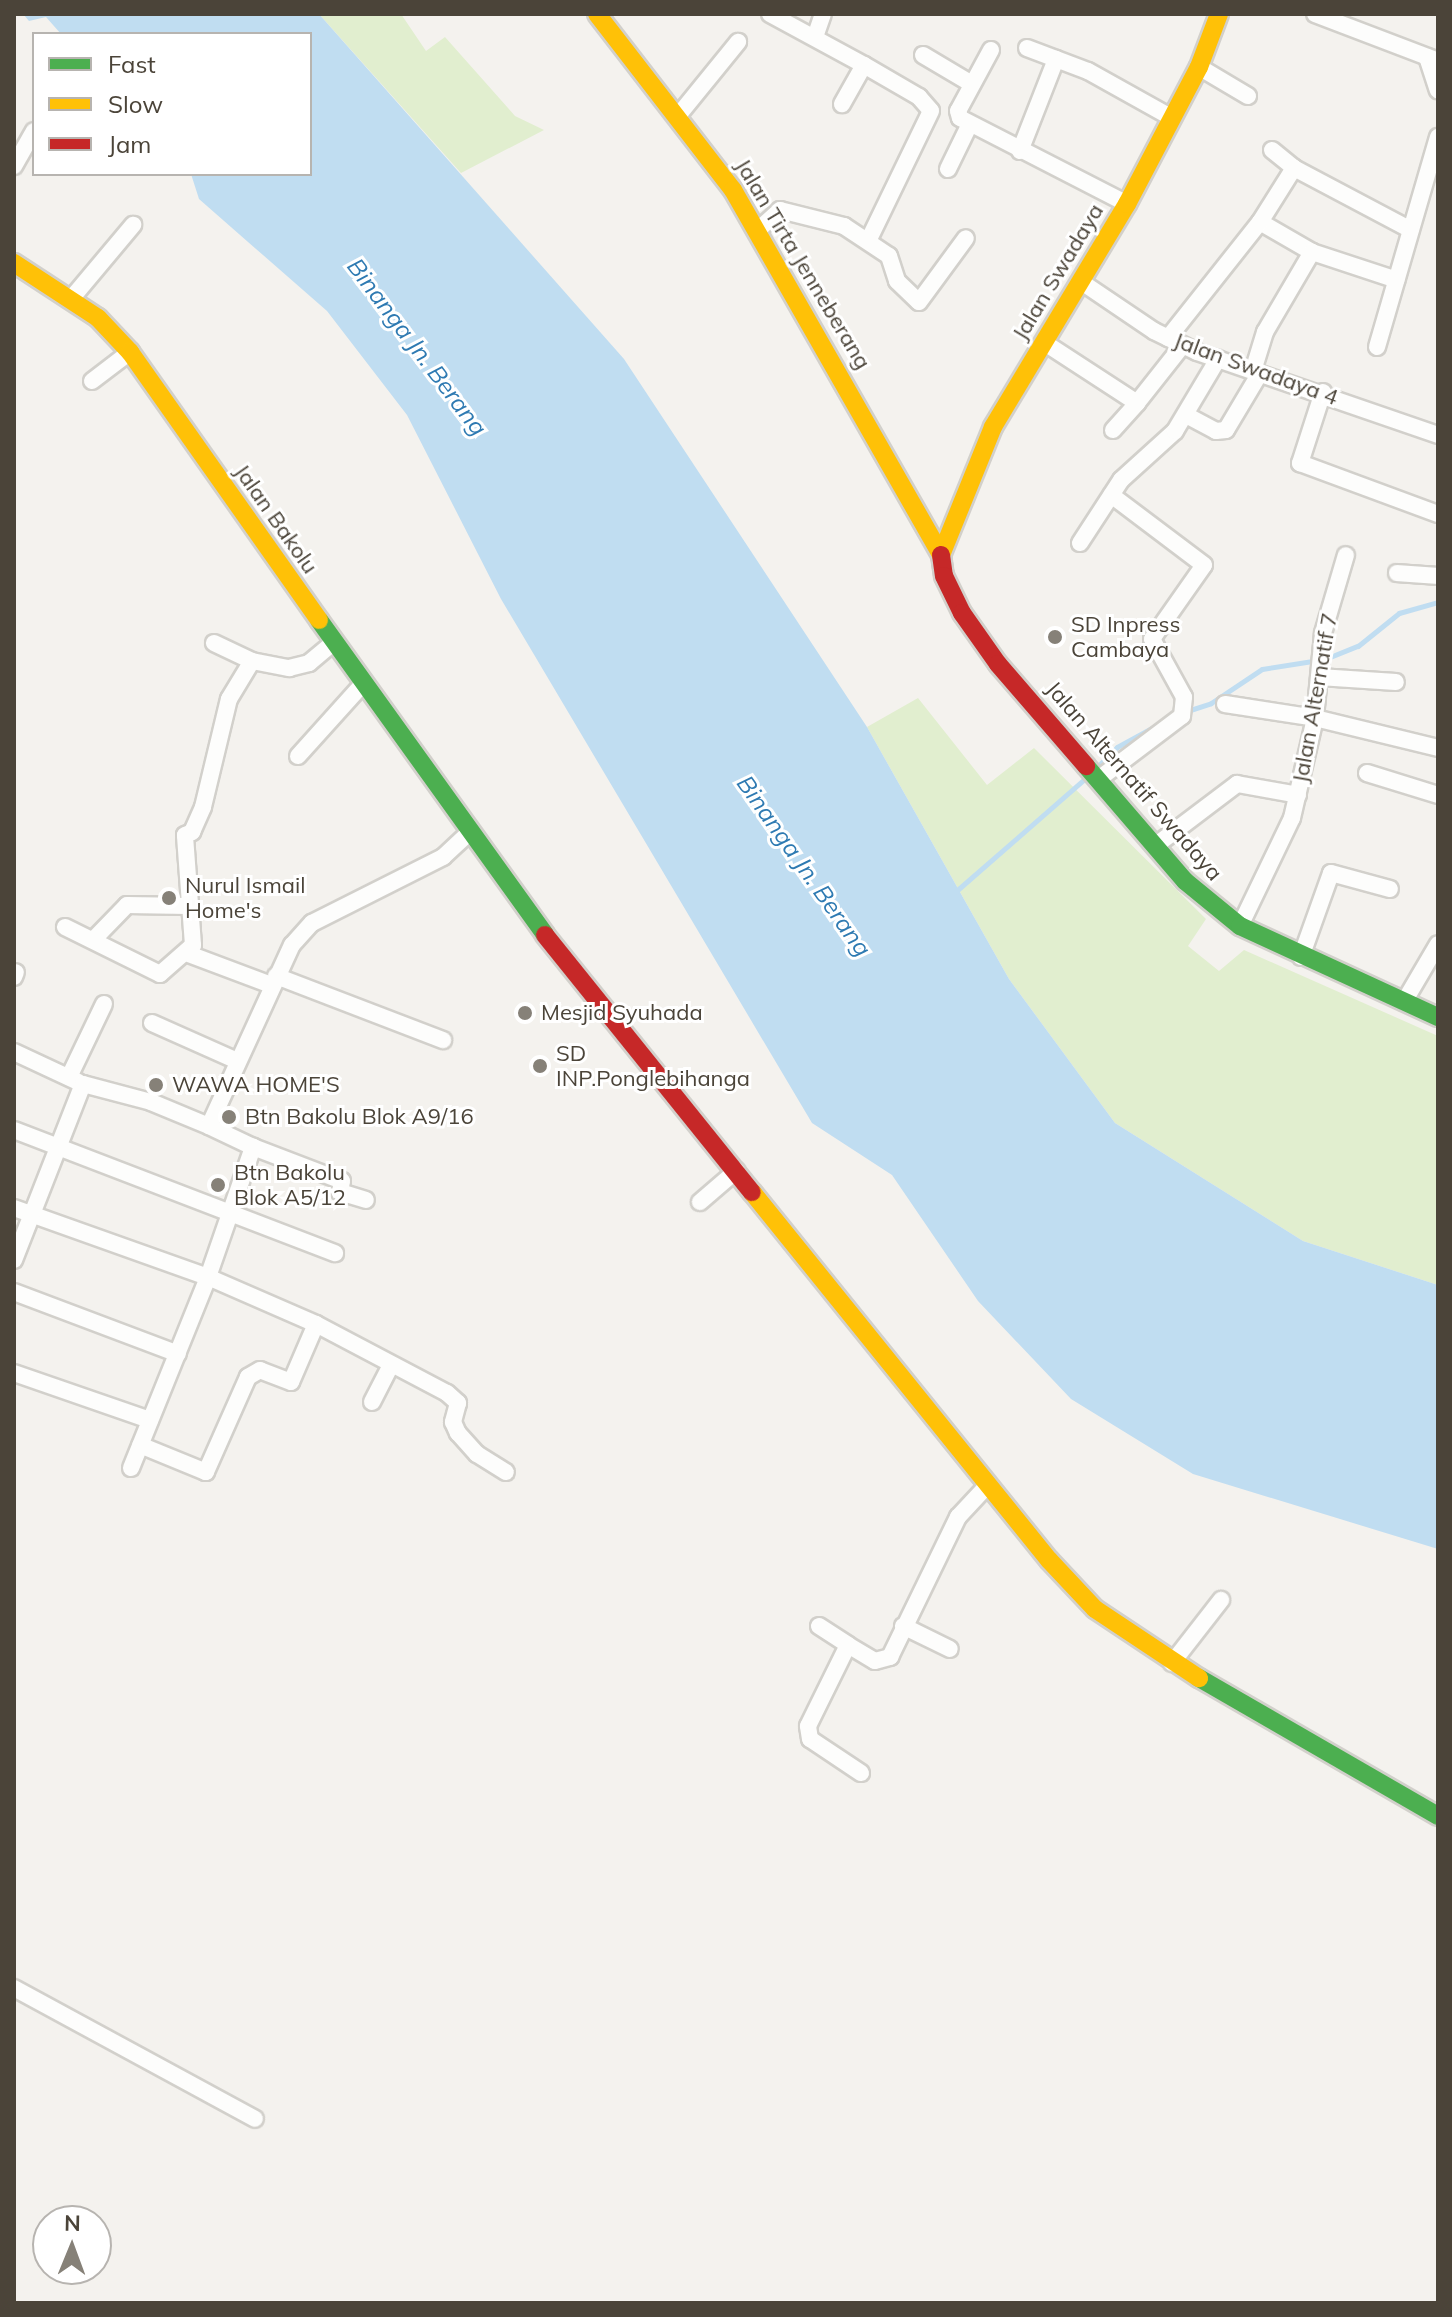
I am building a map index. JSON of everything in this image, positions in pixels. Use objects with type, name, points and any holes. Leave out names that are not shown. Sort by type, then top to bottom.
[{"type":"main road","name":"Jalan Tirta Jenneberang","points":[[597,14],[677,117],[758,230],[941,555]]},
{"type":"main road","name":"Jalan Swadaya","points":[[941,555],[964,510],[993,427],[1083,283],[1127,204],[1199,67],[1219,14]]},
{"type":"main road","name":"Jalan Bakolu","points":[[14,263],[71,299],[124,357],[468,834],[730,1175],[985,1488],[1095,1609],[1172,1663],[1438,1816]]},
{"type":"main road","name":"Jalan Alternatif Swadaya","points":[[941,555],[944,576],[978,636],[1185,881],[1240,926],[1301,957],[1438,1017]]},
{"type":"street","points":[[770,14],[815,37],[823,47],[864,65],[919,97],[931,111],[869,239]]},
{"type":"street","points":[[815,37],[823,14]]},
{"type":"street","points":[[1315,14],[1433,59],[1438,90]]},
{"type":"street","points":[[677,117],[738,42]]},
{"type":"street","points":[[1027,48],[1056,59],[1172,118]]},
{"type":"street","points":[[991,50],[958,111],[969,126],[1127,204]]},
{"type":"street","points":[[923,55],[972,84]]},
{"type":"street","points":[[1020,151],[1056,59]]},
{"type":"street","points":[[842,104],[864,65]]},
{"type":"street","points":[[1199,67],[1248,96]]},
{"type":"street","points":[[948,169],[969,126]]},
{"type":"street","points":[[14,166],[32,134]]},
{"type":"street","points":[[1377,347],[1411,230],[1433,179],[1430,151],[1438,137]]},
{"type":"street","points":[[1272,150],[1294,168],[1411,230]]},
{"type":"street","points":[[1113,430],[1137,403],[1294,168]]},
{"type":"street","points":[[758,230],[780,210],[822,216],[869,239],[889,256],[903,291],[919,302],[966,238]]},
{"type":"street","points":[[1260,222],[1312,252],[1397,280]]},
{"type":"street","points":[[71,299],[133,225]]},
{"type":"street","points":[[1186,415],[1216,431],[1226,430],[1257,372],[1265,332],[1312,252]]},
{"type":"street","name":"Jalan Swadaya 4","points":[[1083,283],[1175,342],[1438,435]]},
{"type":"street","points":[[1045,343],[1137,403]]},
{"type":"street","points":[[92,381],[124,357]]},
{"type":"street","points":[[1080,543],[1111,495],[1186,415],[1218,359]]},
{"type":"street","points":[[1323,392],[1300,463],[1438,514]]},
{"type":"street","points":[[1100,778],[1182,716],[1184,697],[1152,639],[1204,565],[1111,495]]},
{"type":"street","name":"Jalan Alternatif 7","points":[[1240,926],[1282,842],[1298,795],[1315,718],[1323,633],[1346,555]]},
{"type":"street","points":[[1397,573],[1438,576]]},
{"type":"street","points":[[214,643],[252,661],[301,666],[333,643]]},
{"type":"street","points":[[65,927],[95,938],[160,974],[193,945],[185,835],[192,832],[203,807],[229,699],[252,661]]},
{"type":"street","points":[[1319,677],[1396,682]]},
{"type":"street","points":[[298,756],[361,686]]},
{"type":"street","points":[[1225,704],[1315,718],[1438,748]]},
{"type":"street","points":[[1367,773],[1438,795]]},
{"type":"street","points":[[1155,846],[1237,784],[1298,795]]},
{"type":"street","points":[[209,1126],[235,1060],[292,945],[312,923],[443,857],[468,834]]},
{"type":"street","points":[[1301,957],[1331,873],[1390,889]]},
{"type":"street","points":[[95,938],[127,905],[188,906]]},
{"type":"street","points":[[1404,1002],[1438,944]]},
{"type":"street","points":[[186,953],[443,1040]]},
{"type":"street","points":[[14,1260],[22,1212],[54,1148],[104,1004]]},
{"type":"street","points":[[152,1023],[235,1060]]},
{"type":"street","points":[[14,1052],[76,1081],[151,1102],[253,1147],[342,1181],[340,1192],[366,1200]]},
{"type":"street","points":[[14,1130],[54,1148],[100,1159],[228,1216],[335,1253]]},
{"type":"street","points":[[131,1468],[208,1277],[253,1147]]},
{"type":"street","points":[[700,1202],[730,1175]]},
{"type":"street","points":[[22,1212],[208,1277],[316,1324],[455,1399],[453,1422],[458,1433],[477,1454],[506,1472]]},
{"type":"street","points":[[14,1292],[178,1354]]},
{"type":"street","points":[[140,1445],[206,1472],[248,1377],[260,1370],[291,1382],[316,1324]]},
{"type":"street","points":[[372,1402],[391,1365]]},
{"type":"street","points":[[14,1373],[150,1420]]},
{"type":"street","points":[[819,1626],[875,1661],[884,1661],[968,1503],[985,1488]]},
{"type":"street","points":[[1172,1663],[1221,1600]]},
{"type":"street","points":[[903,1626],[950,1649]]},
{"type":"street","points":[[848,1645],[807,1732],[861,1773]]},
{"type":"street","points":[[14,1988],[255,2119]]},
{"type":"green space","points":[[319,14],[401,14],[426,51],[445,37],[515,116],[544,130],[461,173]]},
{"type":"green space","points":[[918,698],[987,785],[1034,748],[1206,919],[1188,946],[1219,971],[1244,950],[1438,1036],[1438,1285],[1303,1241],[1115,1123],[1009,979],[867,727]]},
{"type":"water","name":"Binanga Jn. Berang","points":[[23,14],[319,14],[624,359],[867,727],[1009,979],[1115,1123],[1303,1241],[1438,1285],[1438,1549],[1193,1474],[1071,1399],[978,1301],[892,1175],[812,1123],[501,599],[407,415],[327,311],[199,199],[192,176],[312,176],[312,32],[59,32],[46,17],[29,21]]},
{"type":"waterway","points":[[1184,712],[1211,703],[1262,669],[1325,659],[1358,646],[1399,613],[1438,602]]},
{"type":"waterway","points":[[1097,767],[1117,747],[1161,723]]},
{"type":"waterway","points":[[955,892],[1087,777]]},
{"type":"traffic: fast","points":[[319,620],[545,935]]},
{"type":"traffic: fast","points":[[1086,766],[1185,881],[1240,926],[1438,1017]]},
{"type":"traffic: fast","points":[[1199,1678],[1438,1816]]},
{"type":"traffic: slow","points":[[597,14],[733,190],[941,555]]},
{"type":"traffic: slow","points":[[941,555],[993,427],[1127,204],[1199,67],[1219,14]]},
{"type":"traffic: slow","points":[[14,263],[98,318],[130,352],[319,620]]},
{"type":"traffic: slow","points":[[752,1192],[1049,1560],[1095,1609],[1199,1678]]},
{"type":"traffic: jam","points":[[941,555],[944,576],[962,613],[998,664],[1086,766]]},
{"type":"traffic: jam","points":[[545,935],[752,1192]]},
{"type":"place","name":"SD Inpress Cambaya","points":[[1055,637]]},
{"type":"place","name":"Nurul Ismail Home's","points":[[169,898]]},
{"type":"place","name":"Mesjid Syuhada","points":[[525,1013]]},
{"type":"place","name":"SD INP.Ponglebihanga","points":[[540,1066]]},
{"type":"place","name":"WAWA HOME'S","points":[[156,1085]]},
{"type":"place","name":"Btn Bakolu Blok A9/16","points":[[229,1117]]},
{"type":"place","name":"Btn Bakolu Blok A5/12","points":[[218,1185]]}]
